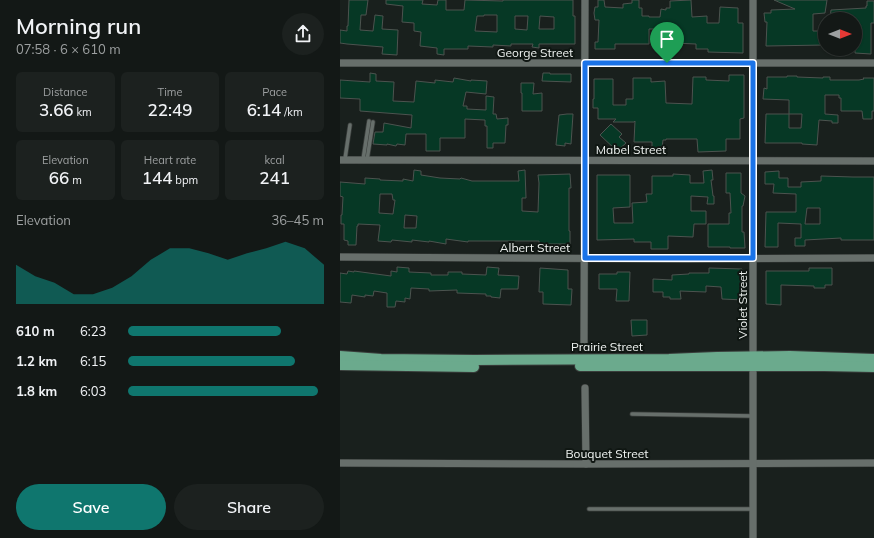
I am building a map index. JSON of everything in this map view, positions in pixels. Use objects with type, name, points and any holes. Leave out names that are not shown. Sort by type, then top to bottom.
[{"type":"main road","name":"Prairie Street","points":[[340,356],[474,360],[661,359],[874,366]]},
{"type":"main road","name":"Prairie Street","points":[[340,365],[468,367],[713,367],[790,356],[874,359]]},
{"type":"street","points":[[584,343],[585,0]]},
{"type":"street","name":"Violet Street","points":[[753,0],[753,538]]},
{"type":"street","name":"George Street","points":[[340,63],[874,63]]},
{"type":"street","name":"Mabel Street","points":[[342,160],[874,161]]},
{"type":"street","name":"Albert Street","points":[[340,258],[874,258]]},
{"type":"street","points":[[585,388],[586,464]]},
{"type":"street","name":"Bouquet Street","points":[[340,463],[874,463]]},
{"type":"lane","points":[[365,160],[371,121]]},
{"type":"lane","points":[[342,160],[350,125]]},
{"type":"lane","points":[[632,414],[753,416]]},
{"type":"lane","points":[[589,509],[753,509]]},
{"type":"building","points":[[349,0],[368,0],[366,15],[361,15],[360,30],[373,31],[375,15],[383,16],[382,29],[398,30],[397,55],[382,54],[383,47],[340,43],[340,30],[347,31]]},
{"type":"building","points":[[386,0],[423,0],[422,4],[437,5],[438,0],[446,0],[446,10],[464,10],[465,0],[573,0],[573,16],[575,16],[575,44],[539,44],[539,48],[532,47],[533,44],[511,44],[511,46],[493,45],[493,47],[468,46],[468,49],[444,49],[444,55],[437,54],[437,48],[420,46],[421,32],[414,31],[414,23],[402,22],[403,6],[386,4]],"holes":[[[497,15],[497,32],[475,31],[477,16]],[[515,16],[528,16],[527,30],[515,29]],[[540,16],[554,17],[554,29],[539,29]]]},
{"type":"building","points":[[598,0],[604,0],[605,7],[623,8],[623,4],[632,3],[632,0],[639,0],[639,8],[642,8],[642,16],[660,17],[661,9],[666,10],[666,8],[670,8],[670,1],[691,0],[692,17],[707,16],[707,23],[719,23],[720,7],[738,8],[738,23],[743,23],[743,53],[708,52],[708,49],[696,49],[696,44],[673,43],[674,29],[649,29],[649,44],[615,44],[615,49],[595,49],[595,42],[598,42],[599,20],[595,20],[594,13],[595,7],[598,7]]},
{"type":"building","points":[[774,0],[827,0],[825,12],[813,14],[813,31],[818,31],[818,45],[766,46],[767,22],[765,22],[764,13],[771,13],[771,10],[795,9]]},
{"type":"building","points":[[867,1],[874,1],[874,23],[871,23],[871,54],[862,53],[862,12],[831,12],[831,10],[866,8]]},
{"type":"building","points":[[370,73],[376,74],[376,81],[394,82],[393,101],[414,102],[416,81],[435,83],[435,80],[453,82],[454,78],[471,81],[487,81],[486,94],[466,92],[463,106],[467,106],[467,109],[486,110],[486,96],[494,97],[493,114],[496,114],[497,119],[508,118],[505,143],[493,143],[493,148],[487,148],[487,126],[485,126],[485,120],[465,119],[465,138],[440,138],[440,151],[426,151],[426,134],[406,134],[405,145],[397,144],[396,146],[387,144],[373,144],[375,132],[383,132],[384,123],[411,128],[412,115],[360,111],[360,99],[340,98],[340,80],[370,82]]},
{"type":"building","points":[[543,73],[571,74],[571,82],[542,81]]},
{"type":"building","points":[[729,75],[744,75],[744,118],[740,119],[740,139],[726,139],[726,151],[698,152],[697,139],[666,139],[663,140],[662,148],[652,148],[652,142],[634,142],[635,121],[613,122],[616,119],[598,119],[598,108],[593,108],[594,79],[613,79],[613,105],[626,105],[626,99],[633,99],[633,78],[651,78],[651,82],[665,81],[666,103],[692,104],[693,77],[706,77],[706,80],[729,81]]},
{"type":"building","points":[[767,77],[830,77],[830,80],[859,80],[864,79],[863,78],[874,78],[874,111],[872,111],[872,119],[863,119],[862,111],[841,111],[841,98],[839,98],[839,95],[825,95],[825,114],[838,115],[838,123],[819,120],[817,145],[802,143],[765,143],[766,114],[789,114],[789,100],[763,99],[764,88],[767,89]],"holes":[[[789,114],[802,114],[801,128],[789,128]]]},
{"type":"building","points":[[521,83],[534,83],[533,94],[542,93],[542,111],[522,111]]},
{"type":"building","points":[[573,114],[571,144],[565,143],[565,146],[556,145],[559,115]]},
{"type":"building","points":[[611,124],[622,134],[619,137],[626,143],[617,151],[600,135]]},
{"type":"building","points":[[414,170],[421,171],[421,175],[440,178],[461,178],[472,181],[519,181],[518,171],[525,170],[526,198],[522,198],[522,211],[538,212],[538,175],[570,174],[570,244],[539,244],[539,241],[468,242],[446,239],[446,244],[412,240],[412,242],[392,240],[391,242],[378,241],[380,225],[358,224],[356,245],[348,245],[348,241],[344,240],[344,224],[341,224],[343,197],[340,196],[340,182],[365,184],[365,178],[403,181],[403,179],[413,181]],"holes":[[[380,194],[392,194],[393,200],[395,200],[393,214],[379,213]],[[405,215],[417,216],[416,228],[404,228]]]},
{"type":"building","points":[[712,170],[713,180],[711,180],[714,204],[707,204],[708,197],[691,196],[691,211],[706,211],[706,224],[694,224],[693,237],[668,236],[668,249],[651,249],[651,242],[634,242],[634,239],[597,240],[597,175],[630,175],[630,207],[613,208],[614,223],[633,223],[632,203],[647,202],[646,194],[652,194],[652,176],[673,176],[673,174],[690,175],[690,183],[704,183],[703,171]]},
{"type":"building","points":[[779,171],[779,178],[788,178],[788,187],[801,187],[801,182],[821,181],[821,176],[874,177],[874,240],[841,240],[841,238],[805,240],[805,246],[795,246],[795,238],[801,238],[801,224],[778,223],[778,247],[765,247],[766,212],[796,212],[796,194],[773,193],[774,184],[765,184],[765,172]],"holes":[[[807,208],[820,208],[820,224],[805,224]]]},
{"type":"building","points":[[726,173],[741,173],[741,193],[745,196],[742,206],[742,232],[744,232],[745,248],[708,247],[708,224],[729,224],[729,213],[731,213],[730,193],[726,193]]},
{"type":"building","points":[[397,267],[409,268],[409,272],[431,273],[431,275],[448,275],[448,272],[462,272],[462,274],[486,275],[487,267],[499,268],[498,275],[519,276],[518,289],[501,289],[500,298],[486,296],[486,294],[457,293],[457,290],[429,291],[429,289],[411,288],[410,299],[405,298],[405,302],[396,301],[395,307],[387,307],[387,293],[374,291],[373,296],[365,295],[365,297],[352,295],[351,303],[340,302],[340,273],[347,274],[348,271],[354,271],[391,276],[391,271],[397,272]]},
{"type":"building","points":[[540,268],[568,270],[568,289],[572,289],[571,305],[543,304],[543,292],[539,292]]},
{"type":"building","points":[[709,268],[742,269],[741,293],[744,293],[744,300],[722,299],[721,287],[706,286],[706,292],[680,291],[681,299],[670,299],[670,297],[663,297],[663,292],[653,292],[653,279],[672,280],[672,275],[709,273]]},
{"type":"building","points":[[809,268],[832,268],[832,285],[825,285],[825,288],[814,288],[814,286],[781,285],[781,305],[766,304],[766,271],[809,271]]},
{"type":"building","points":[[617,272],[630,272],[629,301],[616,301],[617,289],[599,289],[599,274],[617,274]]},
{"type":"building","points":[[631,320],[647,320],[647,335],[632,336]]},
{"type":"route","points":[[585,63],[667,63],[753,63],[753,258],[585,258],[585,63]]}]
